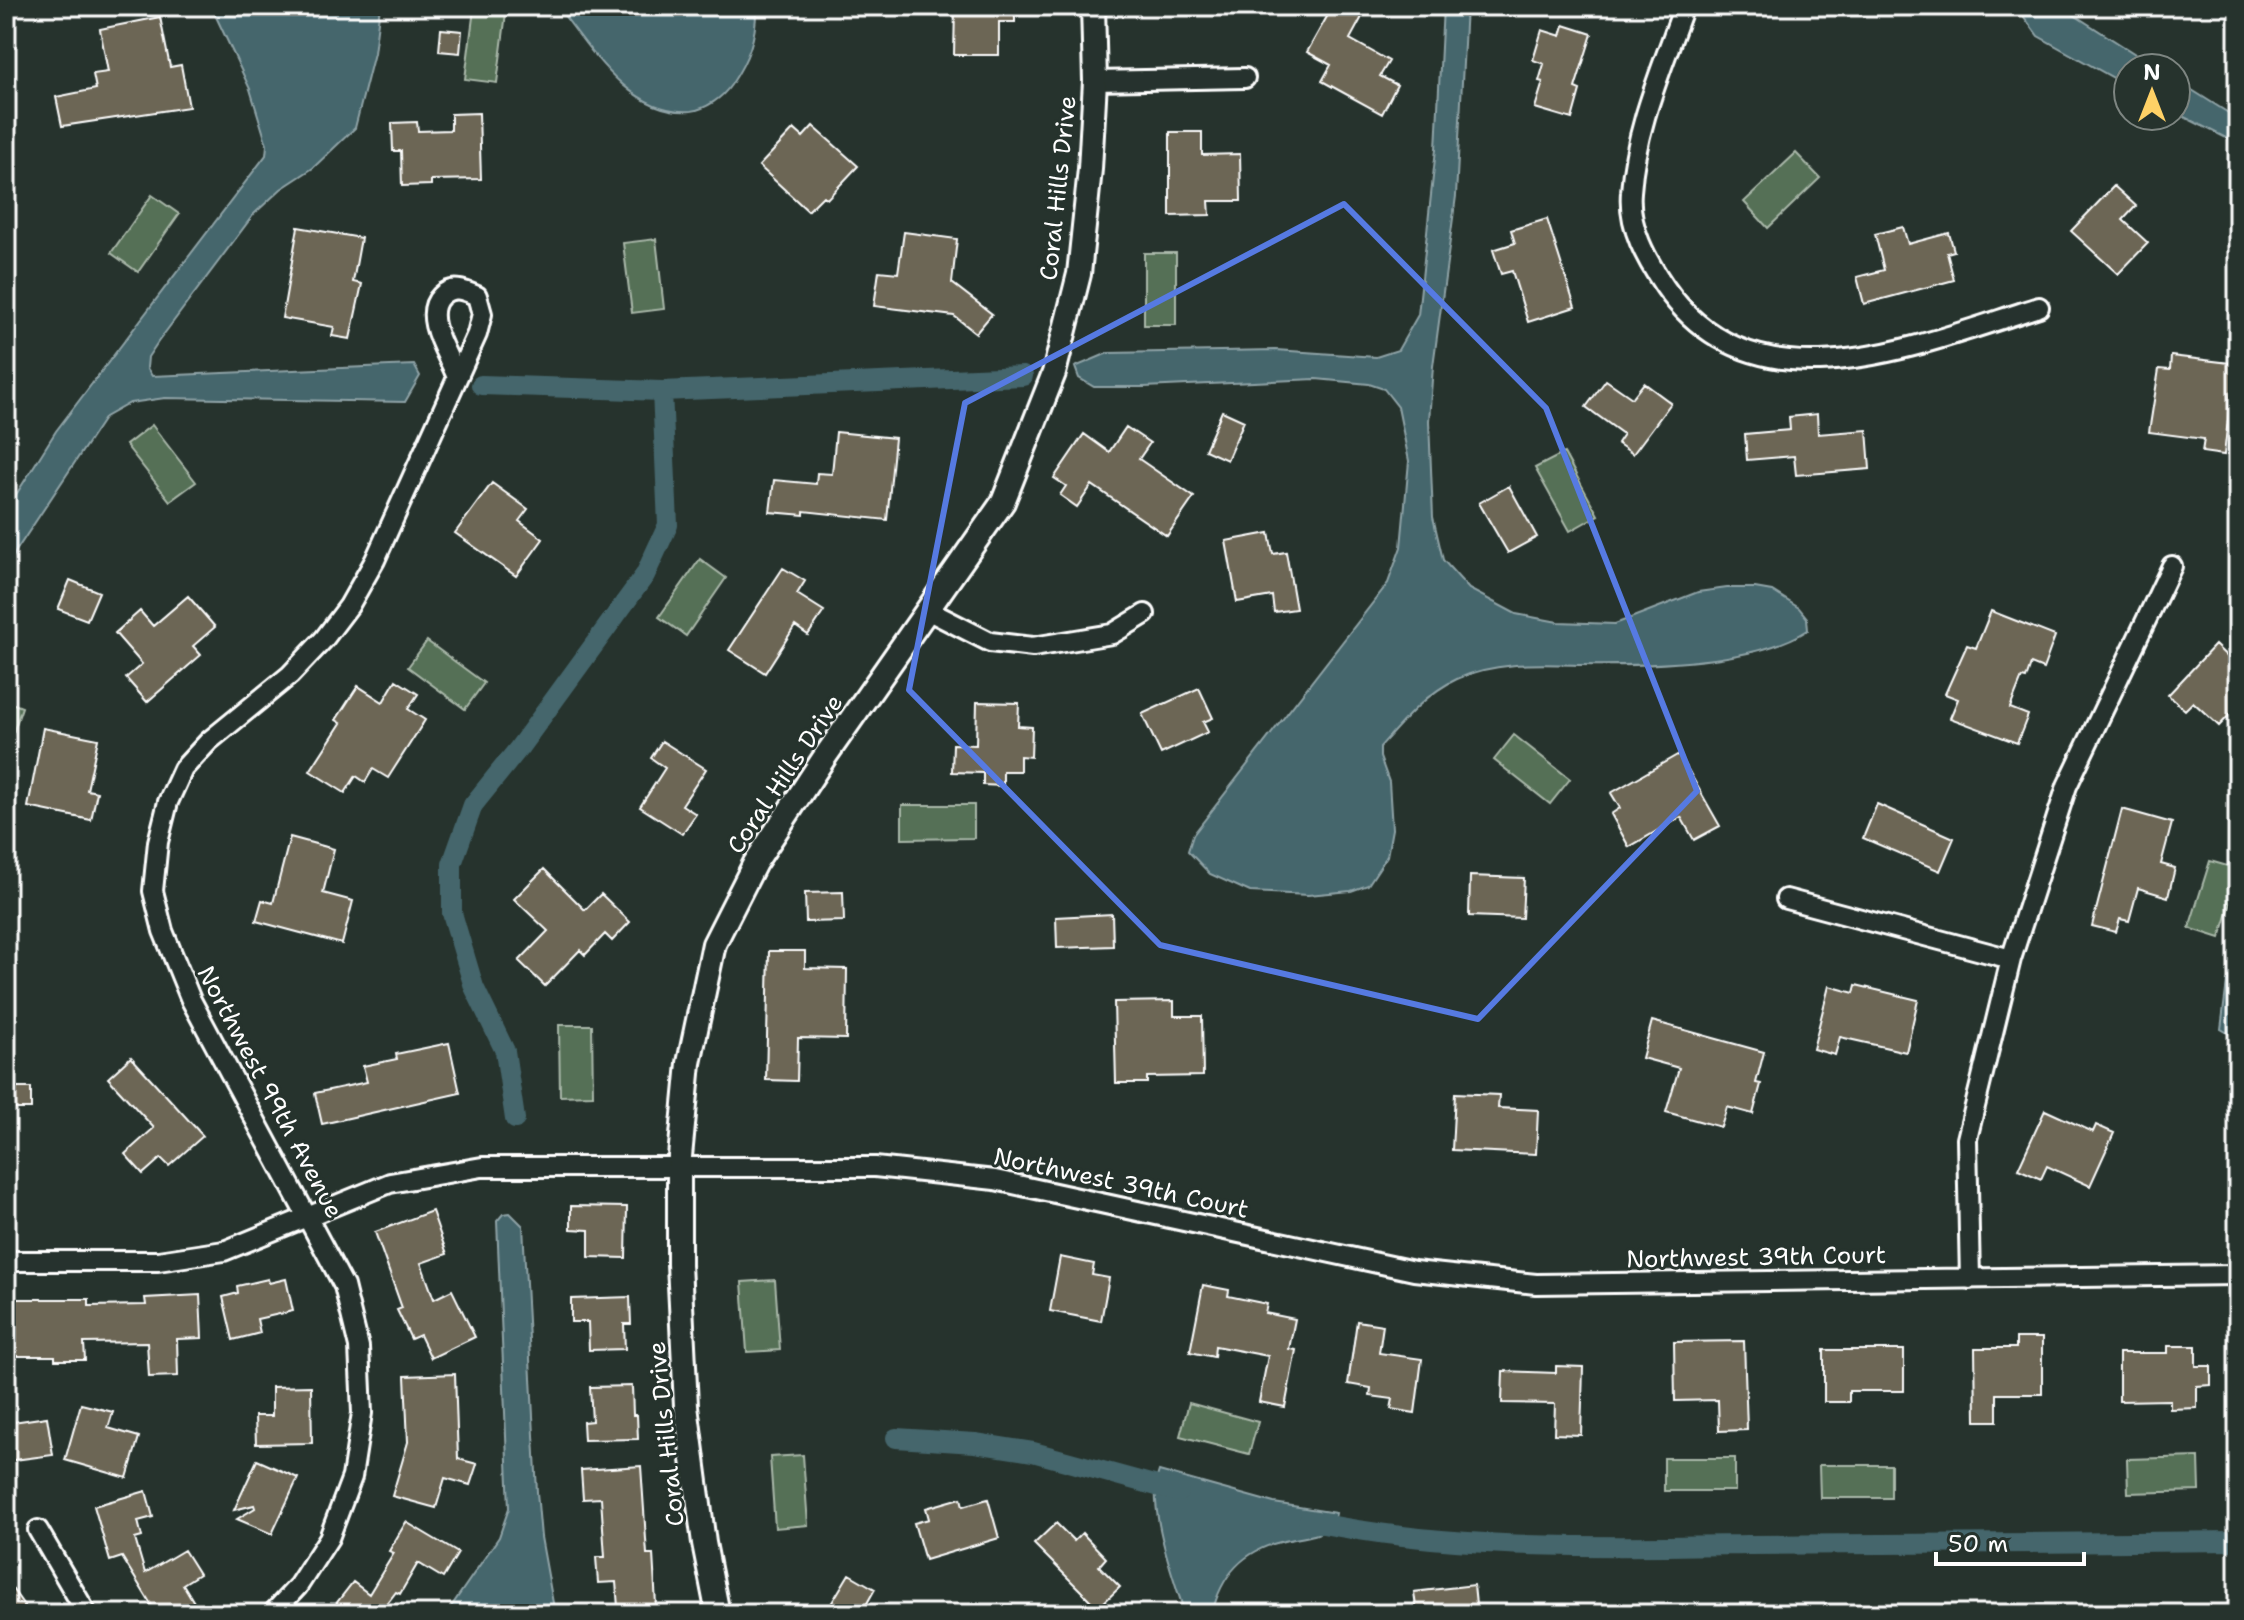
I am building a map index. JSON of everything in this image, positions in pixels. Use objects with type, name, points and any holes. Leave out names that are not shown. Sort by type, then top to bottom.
[{"type":"street","name":"Coral Hills Drive","points":[[718,1614],[704,1543],[686,1406],[679,1264],[679,1167],[689,1063],[714,944],[755,863],[824,758],[1003,502],[1054,373],[1079,274],[1095,81],[1093,6]]},
{"type":"street","points":[[1684,6],[1638,139],[1630,195],[1636,233],[1651,266],[1674,299],[1707,329],[1735,347],[1779,360],[1822,362],[1863,357],[1927,342],[2039,307]]},
{"type":"street","points":[[1095,81],[1245,78]]},
{"type":"street","name":"Northwest 99th Avenue","points":[[272,1614],[298,1586],[329,1538],[352,1477],[362,1413],[359,1347],[344,1286],[191,1000],[163,931],[153,891],[158,842],[168,802],[183,769],[209,741],[290,675],[324,639],[349,606],[375,560],[456,375]]},
{"type":"street","points":[[1970,1279],[1967,1139],[2011,959],[2067,786],[2172,566]]},
{"type":"street","points":[[929,611],[990,642],[1033,647],[1112,634],[1145,614]]},
{"type":"street","points":[[1786,899],[2011,959]]},
{"type":"street","name":"Northwest 39th Court","points":[[6,1261],[158,1261],[224,1251],[390,1183],[482,1167],[875,1167],[995,1180],[1414,1271],[1536,1284],[2238,1275]]},
{"type":"street","points":[[38,1530],[87,1614]]},
{"type":"highlighted area","points":[[1344,204],[1546,408],[1697,791],[1478,1019],[1160,945],[909,690],[965,403]]},
{"type":"green space","points":[[474,9],[506,13],[497,83],[465,79]]},
{"type":"green space","points":[[1796,153],[1820,178],[1768,228],[1744,202]]},
{"type":"green space","points":[[152,195],[179,214],[138,272],[111,253]]},
{"type":"green space","points":[[656,239],[664,309],[632,313],[623,243]]},
{"type":"green space","points":[[1144,253],[1176,253],[1176,325],[1144,325]]},
{"type":"green space","points":[[152,425],[196,482],[170,501],[126,445]]},
{"type":"green space","points":[[1564,453],[1598,515],[1570,531],[1535,468]]},
{"type":"green space","points":[[700,559],[726,578],[686,636],[659,617]]},
{"type":"green space","points":[[427,641],[484,683],[465,709],[408,667]]},
{"type":"green space","points":[[6,701],[22,707],[6,754]]},
{"type":"green space","points":[[1514,735],[1570,779],[1550,804],[1494,760]]},
{"type":"green space","points":[[902,805],[974,805],[974,838],[902,839]]},
{"type":"green space","points":[[2210,861],[2238,869],[2238,880],[2220,938],[2189,928]]},
{"type":"green space","points":[[559,1025],[592,1025],[593,1095],[560,1096]]},
{"type":"green space","points":[[775,1280],[780,1350],[747,1352],[742,1282]]},
{"type":"green space","points":[[1189,1403],[1258,1422],[1249,1454],[1180,1436]]},
{"type":"green space","points":[[803,1455],[808,1525],[775,1528],[770,1457]]},
{"type":"green space","points":[[2199,1457],[2200,1491],[2128,1493],[2127,1459]]},
{"type":"green space","points":[[1664,1458],[1735,1458],[1735,1491],[1664,1491]]},
{"type":"green space","points":[[1819,1465],[1891,1465],[1891,1498],[1820,1498]]},
{"type":"water","points":[[211,6],[380,6],[374,53],[355,128],[313,168],[281,189],[254,214],[158,342],[148,357],[147,368],[152,376],[414,365],[420,376],[405,402],[165,398],[130,403],[105,417],[16,551],[6,572],[6,512],[12,501],[56,431],[266,155],[267,145],[250,89]]},
{"type":"water","points":[[557,6],[756,6],[756,17],[750,48],[723,94],[702,108],[669,110],[649,103],[630,91],[598,59]]},
{"type":"water","points":[[1443,6],[1466,6],[1456,196],[1433,366],[1429,421],[1433,517],[1443,560],[1469,589],[1516,614],[1558,622],[1615,624],[1698,592],[1755,588],[1772,591],[1799,608],[1807,618],[1808,630],[1760,650],[1699,661],[1637,665],[1519,665],[1487,669],[1457,679],[1425,700],[1380,747],[1380,757],[1389,782],[1392,829],[1387,856],[1368,885],[1351,891],[1308,895],[1250,892],[1210,874],[1188,851],[1193,835],[1388,583],[1401,547],[1409,461],[1398,407],[1384,389],[1369,384],[1316,379],[1094,387],[1079,378],[1075,367],[1108,353],[1276,350],[1376,357],[1398,350],[1418,315],[1436,149]]},
{"type":"water","points":[[2016,6],[2060,6],[2132,52],[2112,52],[2112,77],[2038,36]]},
{"type":"water","points":[[2192,90],[2238,119],[2238,144],[2192,121]]},
{"type":"water","points":[[2238,957],[2238,1039],[2221,1029],[2227,982]]},
{"type":"water","points":[[510,1213],[523,1226],[537,1492],[541,1537],[555,1614],[446,1614],[499,1537],[509,1508],[497,1221],[503,1214]]},
{"type":"water","points":[[1159,1471],[1274,1503],[1336,1513],[1333,1527],[1257,1551],[1228,1576],[1212,1614],[1185,1614],[1159,1522],[1156,1485]]},
{"type":"building","points":[[1015,6],[1015,22],[999,22],[999,55],[954,55],[955,7]]},
{"type":"building","points":[[1333,6],[1368,6],[1350,39],[1389,61],[1380,76],[1397,85],[1382,114],[1322,81],[1331,65],[1307,52]]},
{"type":"building","points":[[160,17],[170,67],[181,65],[189,107],[62,126],[56,97],[96,89],[93,74],[108,72],[100,29]]},
{"type":"building","points":[[1564,25],[1592,34],[1575,88],[1580,90],[1572,119],[1535,108],[1543,82],[1539,81],[1544,64],[1533,60],[1542,30],[1561,36]]},
{"type":"building","points":[[441,29],[462,31],[460,53],[439,51]]},
{"type":"building","points":[[479,113],[481,179],[431,180],[431,185],[402,186],[401,151],[393,151],[392,123],[417,122],[418,131],[451,130],[451,114]]},
{"type":"building","points":[[813,126],[858,166],[827,199],[823,196],[808,211],[759,166],[794,129],[803,137]]},
{"type":"building","points":[[1170,132],[1202,132],[1202,155],[1240,154],[1241,201],[1209,201],[1210,215],[1170,216]]},
{"type":"building","points":[[2114,186],[2136,206],[2123,220],[2148,243],[2118,274],[2071,231]]},
{"type":"building","points":[[1547,219],[1575,307],[1528,322],[1512,271],[1501,274],[1493,250],[1515,243],[1511,230]]},
{"type":"building","points":[[298,227],[361,238],[353,282],[362,284],[350,339],[332,336],[334,327],[282,318]]},
{"type":"building","points":[[1903,227],[1908,244],[1949,233],[1954,251],[1947,253],[1954,280],[1864,304],[1857,277],[1884,270],[1875,234]]},
{"type":"building","points":[[904,232],[957,239],[952,283],[992,314],[976,333],[954,316],[874,306],[879,271],[898,273]]},
{"type":"building","points":[[2171,356],[2238,364],[2238,394],[2231,393],[2224,455],[2202,452],[2204,439],[2149,432],[2159,369],[2170,370]]},
{"type":"building","points":[[1606,380],[1632,398],[1644,383],[1671,403],[1633,454],[1617,443],[1623,434],[1586,407]]},
{"type":"building","points":[[1222,411],[1244,421],[1227,460],[1205,450]]},
{"type":"building","points":[[1817,414],[1818,434],[1867,430],[1870,469],[1796,475],[1794,456],[1747,460],[1745,434],[1790,430],[1789,417]]},
{"type":"building","points":[[1126,427],[1150,443],[1139,459],[1194,497],[1167,536],[1092,485],[1077,507],[1060,495],[1066,486],[1054,478],[1084,434],[1109,452]]},
{"type":"building","points":[[836,432],[895,438],[887,520],[804,511],[804,515],[770,512],[774,480],[816,484],[817,473],[832,474]]},
{"type":"building","points":[[492,483],[528,509],[519,521],[543,539],[516,576],[455,533]]},
{"type":"building","points":[[1509,486],[1537,537],[1508,553],[1479,503]]},
{"type":"building","points":[[1269,533],[1273,554],[1286,552],[1296,609],[1274,612],[1272,596],[1237,602],[1226,541]]},
{"type":"building","points":[[783,568],[805,581],[797,594],[824,611],[808,635],[795,626],[765,673],[729,650]]},
{"type":"building","points":[[70,580],[99,592],[87,620],[58,609]]},
{"type":"building","points":[[188,596],[215,627],[193,646],[201,655],[147,702],[126,678],[142,664],[115,633],[140,611],[153,626]]},
{"type":"building","points":[[1991,611],[2055,636],[2043,669],[2031,664],[2010,708],[2028,715],[2017,743],[1950,718],[1958,699],[1945,694],[1967,645],[1976,648]]},
{"type":"building","points":[[2215,645],[2238,667],[2238,706],[2219,726],[2193,702],[2185,710],[2168,695]]},
{"type":"building","points":[[396,680],[418,694],[408,709],[425,720],[388,778],[373,769],[365,782],[356,776],[345,793],[310,771],[341,723],[336,720],[358,686],[383,702]]},
{"type":"building","points":[[1199,688],[1213,718],[1203,722],[1208,732],[1161,754],[1142,714]]},
{"type":"building","points":[[977,702],[1019,703],[1018,726],[1032,727],[1031,757],[1020,756],[1020,771],[1003,771],[1003,786],[983,785],[983,773],[952,772],[953,744],[976,745]]},
{"type":"building","points":[[43,728],[98,739],[87,790],[97,792],[91,820],[28,807]]},
{"type":"building","points":[[662,741],[706,769],[682,805],[696,814],[682,834],[640,807],[665,768],[651,758]]},
{"type":"building","points":[[1679,754],[1720,826],[1694,840],[1681,817],[1629,847],[1611,814],[1620,808],[1611,793]]},
{"type":"building","points":[[1877,804],[1954,838],[1940,871],[1863,838]]},
{"type":"building","points":[[2122,809],[2172,823],[2161,864],[2175,868],[2168,897],[2138,888],[2129,921],[2120,919],[2116,932],[2092,926]]},
{"type":"building","points":[[290,837],[334,849],[323,893],[353,901],[342,944],[256,921],[262,900],[273,903]]},
{"type":"building","points":[[544,869],[585,910],[601,894],[630,922],[612,941],[605,934],[585,955],[580,950],[545,986],[519,961],[548,931],[514,899]]},
{"type":"building","points":[[1470,876],[1524,878],[1522,918],[1469,916]]},
{"type":"building","points":[[843,892],[844,921],[806,922],[805,893]]},
{"type":"building","points":[[1112,914],[1113,946],[1057,948],[1056,917]]},
{"type":"building","points":[[769,951],[805,951],[805,968],[847,969],[846,1039],[798,1038],[797,1081],[766,1080]]},
{"type":"building","points":[[1856,985],[1918,1000],[1906,1052],[1840,1037],[1835,1055],[1813,1049],[1829,986],[1854,993]]},
{"type":"building","points":[[1174,1001],[1174,1016],[1202,1016],[1203,1076],[1147,1077],[1147,1083],[1116,1083],[1114,1002]]},
{"type":"building","points":[[1652,1021],[1764,1052],[1756,1083],[1761,1084],[1753,1114],[1727,1107],[1721,1127],[1666,1112],[1679,1068],[1642,1058]]},
{"type":"building","points":[[449,1043],[460,1093],[322,1124],[315,1093],[367,1082],[363,1066],[397,1059],[396,1054]]},
{"type":"building","points":[[131,1057],[203,1136],[169,1166],[161,1158],[143,1174],[125,1154],[154,1128],[108,1078]]},
{"type":"building","points":[[6,1088],[31,1088],[31,1109],[6,1109]]},
{"type":"building","points":[[1455,1093],[1499,1095],[1498,1108],[1538,1110],[1536,1154],[1452,1150]]},
{"type":"building","points":[[2045,1110],[2093,1132],[2096,1125],[2114,1133],[2090,1186],[2047,1166],[2041,1179],[2018,1169]]},
{"type":"building","points":[[571,1206],[627,1207],[626,1258],[589,1257],[589,1230],[571,1229]]},
{"type":"building","points":[[432,1211],[447,1254],[421,1263],[434,1299],[452,1290],[475,1337],[431,1358],[420,1335],[411,1339],[397,1310],[402,1308],[375,1232]]},
{"type":"building","points":[[1060,1257],[1094,1264],[1092,1275],[1109,1278],[1101,1321],[1050,1311]]},
{"type":"building","points":[[268,1279],[269,1283],[286,1279],[293,1311],[257,1319],[260,1333],[233,1340],[223,1297],[238,1293],[237,1286]]},
{"type":"building","points":[[1203,1285],[1229,1290],[1228,1296],[1267,1304],[1265,1313],[1295,1319],[1289,1349],[1296,1350],[1285,1407],[1259,1402],[1268,1356],[1215,1346],[1214,1357],[1190,1352]]},
{"type":"building","points":[[200,1295],[202,1338],[177,1339],[178,1376],[149,1377],[147,1342],[84,1343],[85,1360],[55,1360],[55,1356],[13,1356],[13,1338],[6,1338],[6,1299],[89,1299],[89,1306],[146,1305],[145,1298]]},
{"type":"building","points":[[630,1297],[631,1324],[624,1324],[625,1349],[589,1350],[588,1322],[571,1322],[571,1299]]},
{"type":"building","points":[[1357,1321],[1383,1325],[1379,1353],[1422,1359],[1415,1413],[1391,1409],[1393,1399],[1370,1396],[1371,1388],[1348,1384]]},
{"type":"building","points":[[2016,1338],[2042,1338],[2042,1394],[1997,1394],[1997,1421],[1976,1421],[1975,1348],[2016,1348]]},
{"type":"building","points":[[1744,1341],[1747,1430],[1719,1431],[1718,1400],[1675,1401],[1674,1342]]},
{"type":"building","points":[[2168,1346],[2196,1346],[2196,1366],[2211,1366],[2211,1385],[2197,1386],[2197,1408],[2170,1409],[2170,1400],[2119,1401],[2119,1353],[2168,1353]]},
{"type":"building","points":[[1824,1350],[1904,1350],[1904,1391],[1849,1391],[1849,1402],[1824,1402]]},
{"type":"building","points":[[1556,1366],[1583,1367],[1581,1435],[1554,1434],[1555,1404],[1502,1403],[1503,1371],[1556,1373]]},
{"type":"building","points":[[455,1374],[458,1459],[477,1464],[470,1485],[445,1478],[436,1508],[392,1496],[408,1442],[405,1376]]},
{"type":"building","points":[[311,1386],[312,1443],[256,1444],[255,1416],[272,1416],[272,1387]]},
{"type":"building","points":[[632,1386],[638,1439],[584,1440],[583,1422],[592,1421],[590,1387]]},
{"type":"building","points":[[81,1404],[113,1412],[108,1428],[139,1437],[127,1478],[65,1460]]},
{"type":"building","points":[[47,1417],[53,1455],[6,1461],[6,1423]]},
{"type":"building","points":[[257,1460],[298,1478],[272,1534],[237,1519],[255,1508],[254,1505],[234,1510]]},
{"type":"building","points":[[641,1466],[647,1554],[653,1554],[656,1605],[618,1607],[616,1582],[598,1583],[596,1557],[605,1557],[601,1498],[583,1499],[581,1470]]},
{"type":"building","points":[[146,1491],[153,1517],[138,1521],[142,1537],[135,1539],[145,1573],[184,1550],[199,1574],[183,1584],[201,1614],[157,1614],[122,1557],[110,1561],[94,1506]]},
{"type":"building","points":[[961,1498],[963,1506],[988,1499],[999,1538],[925,1560],[914,1523],[929,1519],[926,1508]]},
{"type":"building","points":[[406,1522],[458,1553],[443,1578],[418,1563],[400,1594],[396,1592],[379,1614],[328,1614],[353,1582],[369,1594],[394,1553],[389,1551]]},
{"type":"building","points":[[1056,1523],[1074,1541],[1082,1533],[1106,1558],[1099,1566],[1120,1587],[1098,1608],[1034,1544]]},
{"type":"building","points":[[849,1574],[875,1589],[861,1614],[825,1614]]},
{"type":"building","points":[[6,1580],[30,1614],[6,1614]]},
{"type":"building","points":[[1474,1585],[1477,1614],[1417,1614],[1414,1592]]},
{"type":"waterway","points":[[481,385],[662,391],[1023,376]]},
{"type":"waterway","points":[[515,1119],[505,1051],[474,987],[452,913],[452,864],[473,805],[519,748],[645,575],[668,525],[662,391]]},
{"type":"waterway","points":[[896,1438],[975,1443],[1033,1452],[1179,1492]]},
{"type":"waterway","points":[[1308,1521],[1417,1538],[1527,1545],[2238,1541]]}]
